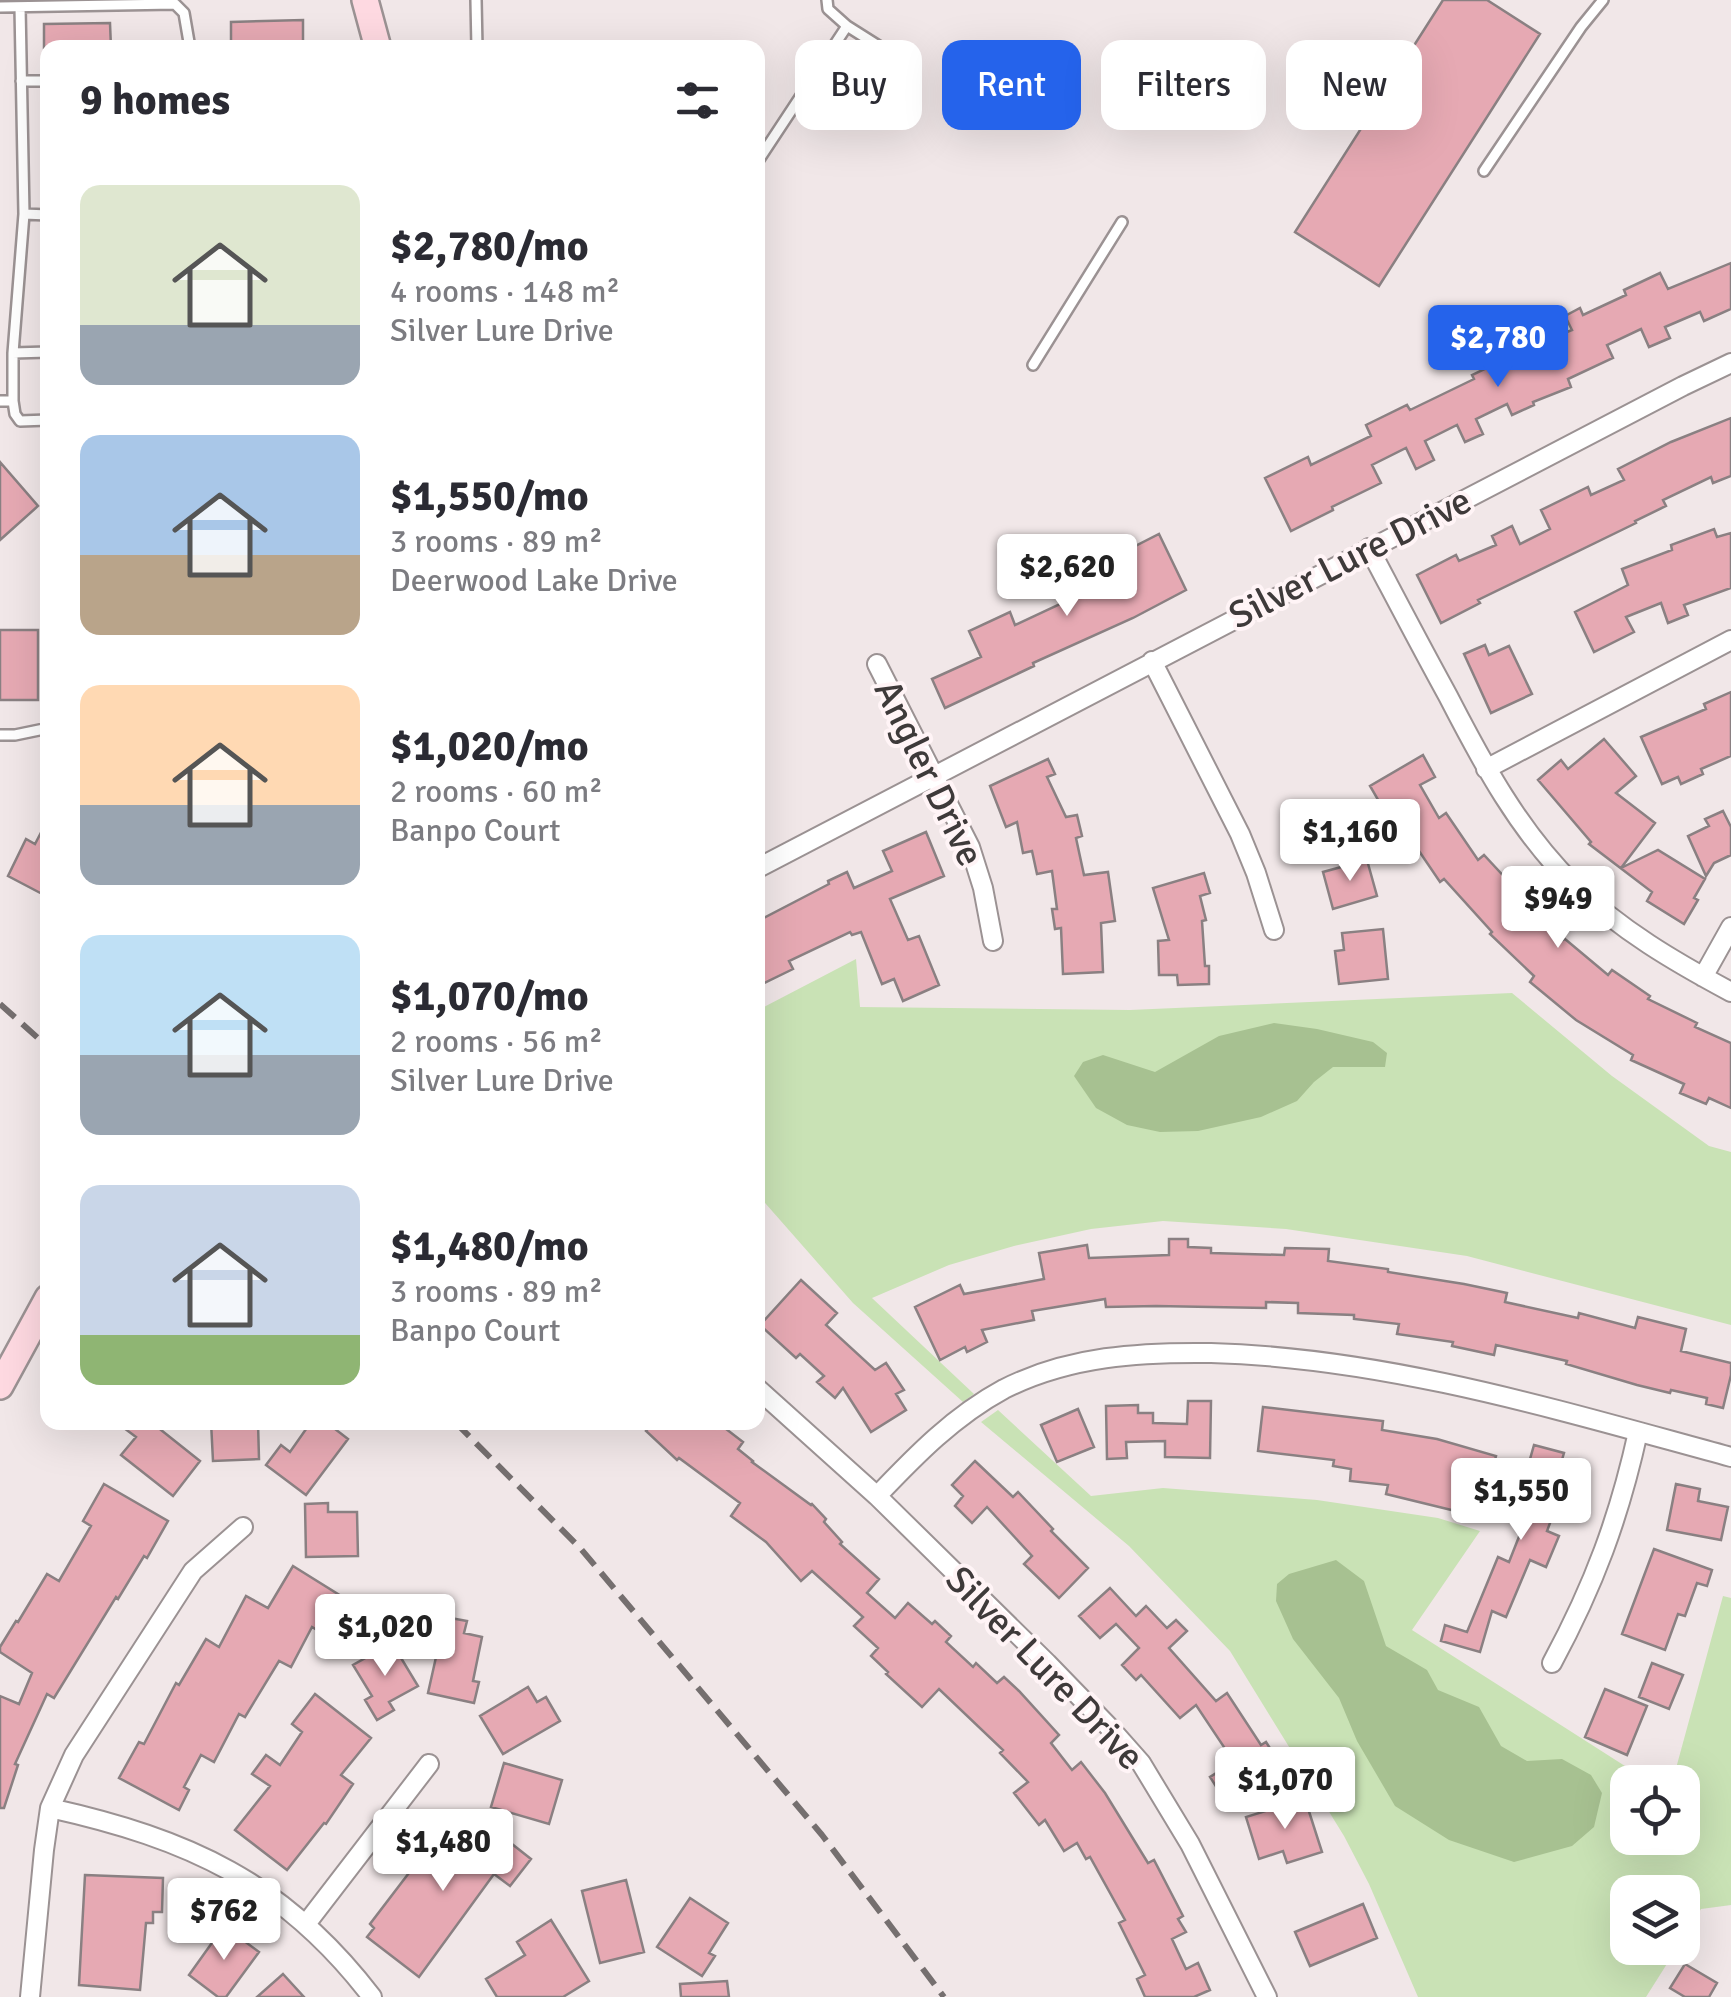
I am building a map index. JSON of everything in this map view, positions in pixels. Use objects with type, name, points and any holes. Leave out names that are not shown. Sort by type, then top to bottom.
[{"type":"street","points":[[365,0],[377,40]]},
{"type":"street","points":[[380,40],[385,0]]},
{"type":"street","name":"Silver Lure Drive","points":[[765,864],[1682,386],[1731,364]]},
{"type":"street","points":[[1370,548],[1486,769],[1538,843],[1574,885],[1650,946],[1731,992]]},
{"type":"street","points":[[1486,769],[1731,640]]},
{"type":"street","points":[[1152,661],[1240,834],[1274,930]]},
{"type":"street","name":"Angler Drive","points":[[877,664],[970,847],[984,888],[993,942]]},
{"type":"street","points":[[1703,977],[1731,926]]},
{"type":"street","points":[[0,1386],[40,1313]]},
{"type":"street","points":[[877,1496],[933,1439],[993,1396],[1078,1362],[1174,1352],[1313,1360],[1388,1371],[1731,1457]]},
{"type":"street","name":"Silver Lure Drive","points":[[765,1395],[877,1496],[1047,1663],[1140,1763],[1190,1844],[1266,1997]]},
{"type":"street","points":[[1552,1663],[1608,1544],[1638,1432]]},
{"type":"street","points":[[30,1997],[50,1808],[74,1755],[194,1571],[243,1527]]},
{"type":"street","points":[[306,1924],[429,1764]]},
{"type":"street","points":[[50,1808],[112,1822],[170,1842],[235,1872],[306,1924],[372,1997]]},
{"type":"lane","points":[[476,0],[477,40]]},
{"type":"lane","points":[[827,0],[828,9],[869,40]]},
{"type":"lane","points":[[1484,171],[1603,0]]},
{"type":"lane","points":[[0,8],[175,4],[184,13],[189,40]]},
{"type":"lane","points":[[20,7],[24,214],[13,401],[20,421],[40,420]]},
{"type":"lane","points":[[765,150],[846,26]]},
{"type":"lane","points":[[21,82],[40,81]]},
{"type":"lane","points":[[24,214],[40,215]]},
{"type":"lane","points":[[1032,366],[1122,222]]},
{"type":"lane","points":[[13,352],[40,352]]},
{"type":"lane","points":[[0,401],[13,401]]},
{"type":"lane","points":[[0,735],[40,729]]},
{"type":"shaded area","points":[[856,959],[860,1007],[1130,1010],[1512,993],[1612,1076],[1709,1146],[1731,1152],[1731,1325],[1467,1256],[1286,1229],[1163,1221],[1091,1229],[1014,1246],[949,1265],[872,1298],[974,1394],[963,1402],[853,1303],[765,1203],[765,1006]]},
{"type":"shaded area","points":[[1274,1023],[1373,1042],[1387,1053],[1385,1067],[1333,1067],[1297,1101],[1261,1117],[1198,1131],[1160,1132],[1127,1125],[1096,1108],[1074,1076],[1083,1062],[1103,1055],[1155,1072],[1219,1036]]},
{"type":"shaded area","points":[[998,1410],[1091,1496],[1163,1488],[1317,1500],[1438,1518],[1480,1531],[1412,1630],[1623,1765],[1610,1765],[1610,1855],[1700,1855],[1700,1765],[1677,1765],[1723,1596],[1731,1598],[1731,1905],[1700,1911],[1700,1875],[1610,1875],[1610,1965],[1666,1965],[1646,1997],[1418,1997],[1344,1836],[1230,1651],[1129,1546],[981,1422]]},
{"type":"shaded area","points":[[1336,1560],[1364,1581],[1386,1646],[1427,1670],[1438,1690],[1479,1707],[1501,1746],[1527,1761],[1562,1759],[1591,1775],[1602,1793],[1594,1827],[1572,1846],[1514,1862],[1449,1840],[1395,1806],[1357,1741],[1339,1698],[1293,1639],[1276,1601],[1277,1584],[1289,1574]]},
{"type":"building","points":[[1443,0],[1487,0],[1540,34],[1379,286],[1295,232],[1360,130],[1422,130],[1422,40],[1417,40]]},
{"type":"building","points":[[303,20],[303,40],[231,40],[231,22]]},
{"type":"building","points":[[110,23],[111,40],[44,40],[44,24]]},
{"type":"building","points":[[1731,263],[1731,309],[1704,321],[1700,312],[1665,327],[1670,338],[1649,347],[1641,329],[1607,345],[1613,358],[1568,379],[1571,387],[1512,415],[1507,404],[1476,419],[1483,434],[1465,442],[1457,425],[1425,441],[1434,460],[1416,469],[1406,448],[1372,465],[1381,483],[1291,531],[1265,478],[1308,457],[1311,465],[1371,436],[1366,425],[1407,405],[1410,410],[1474,379],[1472,375],[1524,350],[1520,341],[1538,333],[1542,342],[1572,330],[1565,316],[1580,308],[1583,315],[1626,295],[1624,290],[1660,273],[1668,289]]},
{"type":"building","points":[[1731,418],[1731,476],[1713,483],[1711,477],[1663,500],[1666,506],[1636,523],[1478,600],[1480,603],[1441,623],[1417,575],[1456,555],[1459,561],[1496,545],[1492,536],[1512,526],[1520,544],[1550,529],[1541,510],[1588,487],[1591,495],[1624,480],[1618,469]]},
{"type":"building","points":[[0,462],[38,506],[0,540]]},
{"type":"building","points":[[1714,529],[1717,537],[1731,533],[1731,588],[1684,605],[1688,615],[1668,623],[1661,603],[1626,617],[1634,632],[1594,652],[1575,612],[1628,585],[1622,569]]},
{"type":"building","points":[[1159,534],[1186,590],[945,708],[932,679],[981,657],[969,631],[1010,612],[1015,625],[1071,599],[1063,583]]},
{"type":"building","points":[[0,630],[38,630],[38,700],[0,700]]},
{"type":"building","points":[[1485,645],[1489,655],[1509,646],[1532,694],[1491,713],[1464,654]]},
{"type":"building","points":[[1731,692],[1731,756],[1701,769],[1703,774],[1681,784],[1678,777],[1662,784],[1641,737],[1706,709],[1704,704]]},
{"type":"building","points":[[1604,739],[1636,776],[1616,793],[1655,823],[1621,868],[1658,850],[1705,879],[1684,924],[1647,901],[1652,892],[1589,844],[1538,780],[1561,760],[1568,769]]},
{"type":"building","points":[[1423,755],[1435,777],[1420,785],[1439,818],[1446,813],[1478,860],[1484,855],[1524,898],[1526,895],[1543,911],[1538,916],[1563,940],[1608,975],[1612,970],[1650,996],[1648,999],[1731,1043],[1731,1108],[1709,1098],[1706,1104],[1680,1093],[1684,1084],[1631,1060],[1633,1055],[1576,1020],[1530,982],[1534,976],[1490,934],[1444,879],[1440,882],[1398,820],[1392,824],[1370,786]]},
{"type":"building","points":[[1048,759],[1055,774],[1047,777],[1066,817],[1077,815],[1082,836],[1076,838],[1084,875],[1108,872],[1115,921],[1101,923],[1103,972],[1063,974],[1061,928],[1055,929],[1052,909],[1057,909],[1052,871],[1037,874],[1032,851],[1023,853],[1017,822],[1006,827],[990,786]]},
{"type":"building","points":[[1723,811],[1731,827],[1731,855],[1714,863],[1706,876],[1688,836],[1709,826],[1705,819]]},
{"type":"building","points":[[926,832],[944,876],[890,899],[908,940],[919,936],[939,985],[903,1001],[894,979],[882,984],[861,932],[850,932],[789,961],[793,969],[765,983],[765,917],[847,872],[854,888],[892,871],[883,851]]},
{"type":"building","points":[[40,834],[40,893],[8,876],[26,839],[35,844]]},
{"type":"building","points":[[1367,860],[1377,896],[1333,909],[1323,872]]},
{"type":"building","points":[[1204,873],[1210,893],[1200,896],[1206,920],[1202,921],[1209,984],[1178,985],[1177,975],[1159,975],[1158,941],[1169,940],[1153,888]]},
{"type":"building","points":[[1383,929],[1388,979],[1339,984],[1335,951],[1344,950],[1342,933]]},
{"type":"building","points":[[1169,1239],[1188,1239],[1188,1247],[1211,1248],[1211,1253],[1284,1255],[1285,1248],[1329,1249],[1328,1261],[1507,1293],[1505,1302],[1578,1318],[1579,1313],[1635,1328],[1638,1317],[1686,1329],[1681,1351],[1731,1363],[1723,1408],[1706,1404],[1707,1398],[1637,1385],[1566,1364],[1567,1361],[1496,1345],[1494,1355],[1452,1346],[1453,1342],[1397,1334],[1399,1324],[1354,1319],[1354,1315],[1298,1313],[1298,1303],[1266,1302],[1266,1308],[1106,1307],[1105,1299],[1032,1311],[1034,1320],[982,1330],[987,1342],[967,1352],[965,1347],[940,1360],[915,1307],[960,1285],[964,1294],[1044,1279],[1039,1253],[1087,1245],[1089,1258],[1169,1255]]},
{"type":"building","points":[[801,1280],[837,1313],[826,1325],[875,1370],[886,1363],[904,1390],[896,1394],[906,1410],[871,1432],[843,1388],[835,1398],[817,1382],[824,1376],[800,1354],[796,1358],[765,1330],[765,1320]]},
{"type":"building","points":[[1188,1401],[1211,1401],[1210,1458],[1165,1457],[1165,1441],[1126,1442],[1127,1458],[1107,1459],[1106,1406],[1138,1405],[1138,1413],[1153,1413],[1153,1423],[1187,1424]]},
{"type":"building","points":[[1263,1407],[1383,1421],[1382,1430],[1437,1439],[1496,1456],[1480,1517],[1386,1494],[1388,1485],[1350,1481],[1351,1469],[1333,1466],[1334,1460],[1258,1451]]},
{"type":"building","points":[[1078,1409],[1094,1447],[1057,1462],[1041,1425]]},
{"type":"building","points":[[127,1430],[161,1430],[200,1461],[173,1496],[121,1455],[136,1437]]},
{"type":"building","points":[[211,1430],[258,1430],[259,1459],[213,1461]]},
{"type":"building","points":[[305,1430],[336,1430],[348,1439],[306,1495],[266,1465],[281,1445],[290,1452]]},
{"type":"building","points":[[727,1430],[743,1442],[738,1449],[752,1462],[812,1504],[840,1544],[879,1579],[867,1593],[895,1618],[908,1603],[951,1636],[946,1642],[973,1667],[976,1663],[997,1683],[1004,1677],[1019,1691],[1059,1735],[1051,1743],[1072,1770],[1081,1762],[1148,1863],[1154,1860],[1183,1916],[1178,1919],[1186,1932],[1172,1939],[1186,1969],[1198,1963],[1210,1990],[1194,1997],[1145,1997],[1137,1979],[1145,1975],[1119,1923],[1125,1920],[1090,1857],[1086,1859],[1077,1843],[1064,1851],[1045,1820],[1039,1825],[1014,1793],[1028,1782],[1000,1753],[1003,1750],[939,1689],[922,1707],[871,1656],[878,1648],[854,1626],[863,1617],[812,1571],[801,1581],[766,1542],[731,1516],[740,1503],[677,1460],[646,1431]]},
{"type":"building","points":[[1534,1445],[1564,1453],[1559,1470],[1576,1475],[1567,1505],[1558,1502],[1547,1531],[1559,1536],[1546,1567],[1530,1560],[1506,1617],[1492,1611],[1480,1652],[1441,1641],[1445,1625],[1467,1632],[1498,1557],[1509,1562],[1524,1524],[1513,1519],[1524,1492],[1521,1491]]},
{"type":"building","points":[[975,1461],[1013,1497],[1018,1492],[1088,1568],[1059,1598],[1024,1564],[1032,1556],[987,1507],[972,1523],[955,1506],[963,1496],[952,1485]]},
{"type":"building","points":[[104,1484],[168,1521],[54,1698],[47,1694],[15,1764],[18,1765],[4,1808],[0,1808],[0,1696],[19,1704],[32,1673],[0,1652],[0,1647],[47,1574],[59,1581],[91,1526],[83,1521]]},
{"type":"building","points":[[1676,1484],[1700,1489],[1698,1501],[1728,1507],[1721,1540],[1667,1530]]},
{"type":"building","points":[[328,1503],[328,1512],[357,1512],[358,1556],[306,1557],[305,1504]]},
{"type":"building","points":[[1654,1549],[1712,1570],[1707,1586],[1697,1583],[1685,1616],[1678,1614],[1665,1650],[1622,1634]]},
{"type":"building","points":[[293,1566],[341,1596],[333,1610],[340,1614],[327,1636],[312,1627],[291,1667],[279,1661],[245,1717],[239,1714],[214,1762],[201,1755],[184,1787],[189,1790],[179,1810],[119,1778],[139,1742],[144,1744],[176,1683],[179,1685],[206,1639],[219,1647],[246,1596],[268,1608]]},
{"type":"building","points":[[1110,1588],[1136,1616],[1146,1606],[1167,1628],[1176,1620],[1187,1631],[1169,1648],[1216,1701],[1227,1693],[1261,1745],[1266,1742],[1284,1770],[1228,1805],[1210,1777],[1234,1762],[1196,1705],[1180,1718],[1141,1675],[1136,1680],[1122,1665],[1139,1648],[1116,1624],[1100,1638],[1079,1616]]},
{"type":"building","points":[[445,1617],[467,1621],[464,1633],[482,1637],[473,1681],[479,1682],[474,1703],[428,1693]]},
{"type":"building","points":[[392,1643],[418,1686],[389,1702],[394,1710],[377,1720],[365,1700],[372,1696],[353,1665]]},
{"type":"building","points":[[1652,1663],[1683,1675],[1669,1709],[1639,1697]]},
{"type":"building","points":[[528,1687],[537,1702],[546,1697],[560,1721],[503,1754],[480,1716]]},
{"type":"building","points":[[1605,1689],[1647,1706],[1627,1755],[1585,1737]]},
{"type":"building","points":[[315,1694],[371,1738],[341,1775],[353,1784],[287,1870],[235,1830],[270,1786],[252,1774],[266,1755],[280,1765],[302,1732],[292,1724]]},
{"type":"building","points":[[504,1763],[562,1780],[549,1824],[491,1807]]},
{"type":"building","points":[[1305,1799],[1322,1852],[1287,1863],[1283,1851],[1259,1859],[1246,1817]]},
{"type":"building","points":[[475,1815],[531,1859],[510,1886],[494,1874],[419,1977],[367,1937],[374,1928],[370,1924],[428,1848],[442,1858]]},
{"type":"building","points":[[85,1875],[163,1878],[162,1912],[153,1912],[153,1923],[146,1923],[140,1990],[79,1985]]},
{"type":"building","points":[[626,1880],[644,1952],[600,1963],[582,1891]]},
{"type":"building","points":[[690,1898],[728,1923],[709,1953],[715,1956],[702,1976],[657,1947]]},
{"type":"building","points":[[1363,1904],[1377,1938],[1310,1966],[1295,1932]]},
{"type":"building","points":[[551,1920],[589,1981],[563,1997],[497,1997],[486,1979],[525,1955],[517,1942]]},
{"type":"building","points":[[224,1926],[259,1952],[226,1997],[218,1997],[189,1975]]},
{"type":"building","points":[[1684,1965],[1717,1983],[1709,1997],[1685,1997],[1670,1988]]},
{"type":"building","points":[[283,1974],[304,1997],[257,1997]]},
{"type":"building","points":[[727,1981],[729,1997],[681,1997],[680,1984]]},
{"type":"railway","points":[[0,1004],[40,1040]]},
{"type":"railway","points":[[463,1430],[581,1549],[822,1835],[944,1997]]}]
